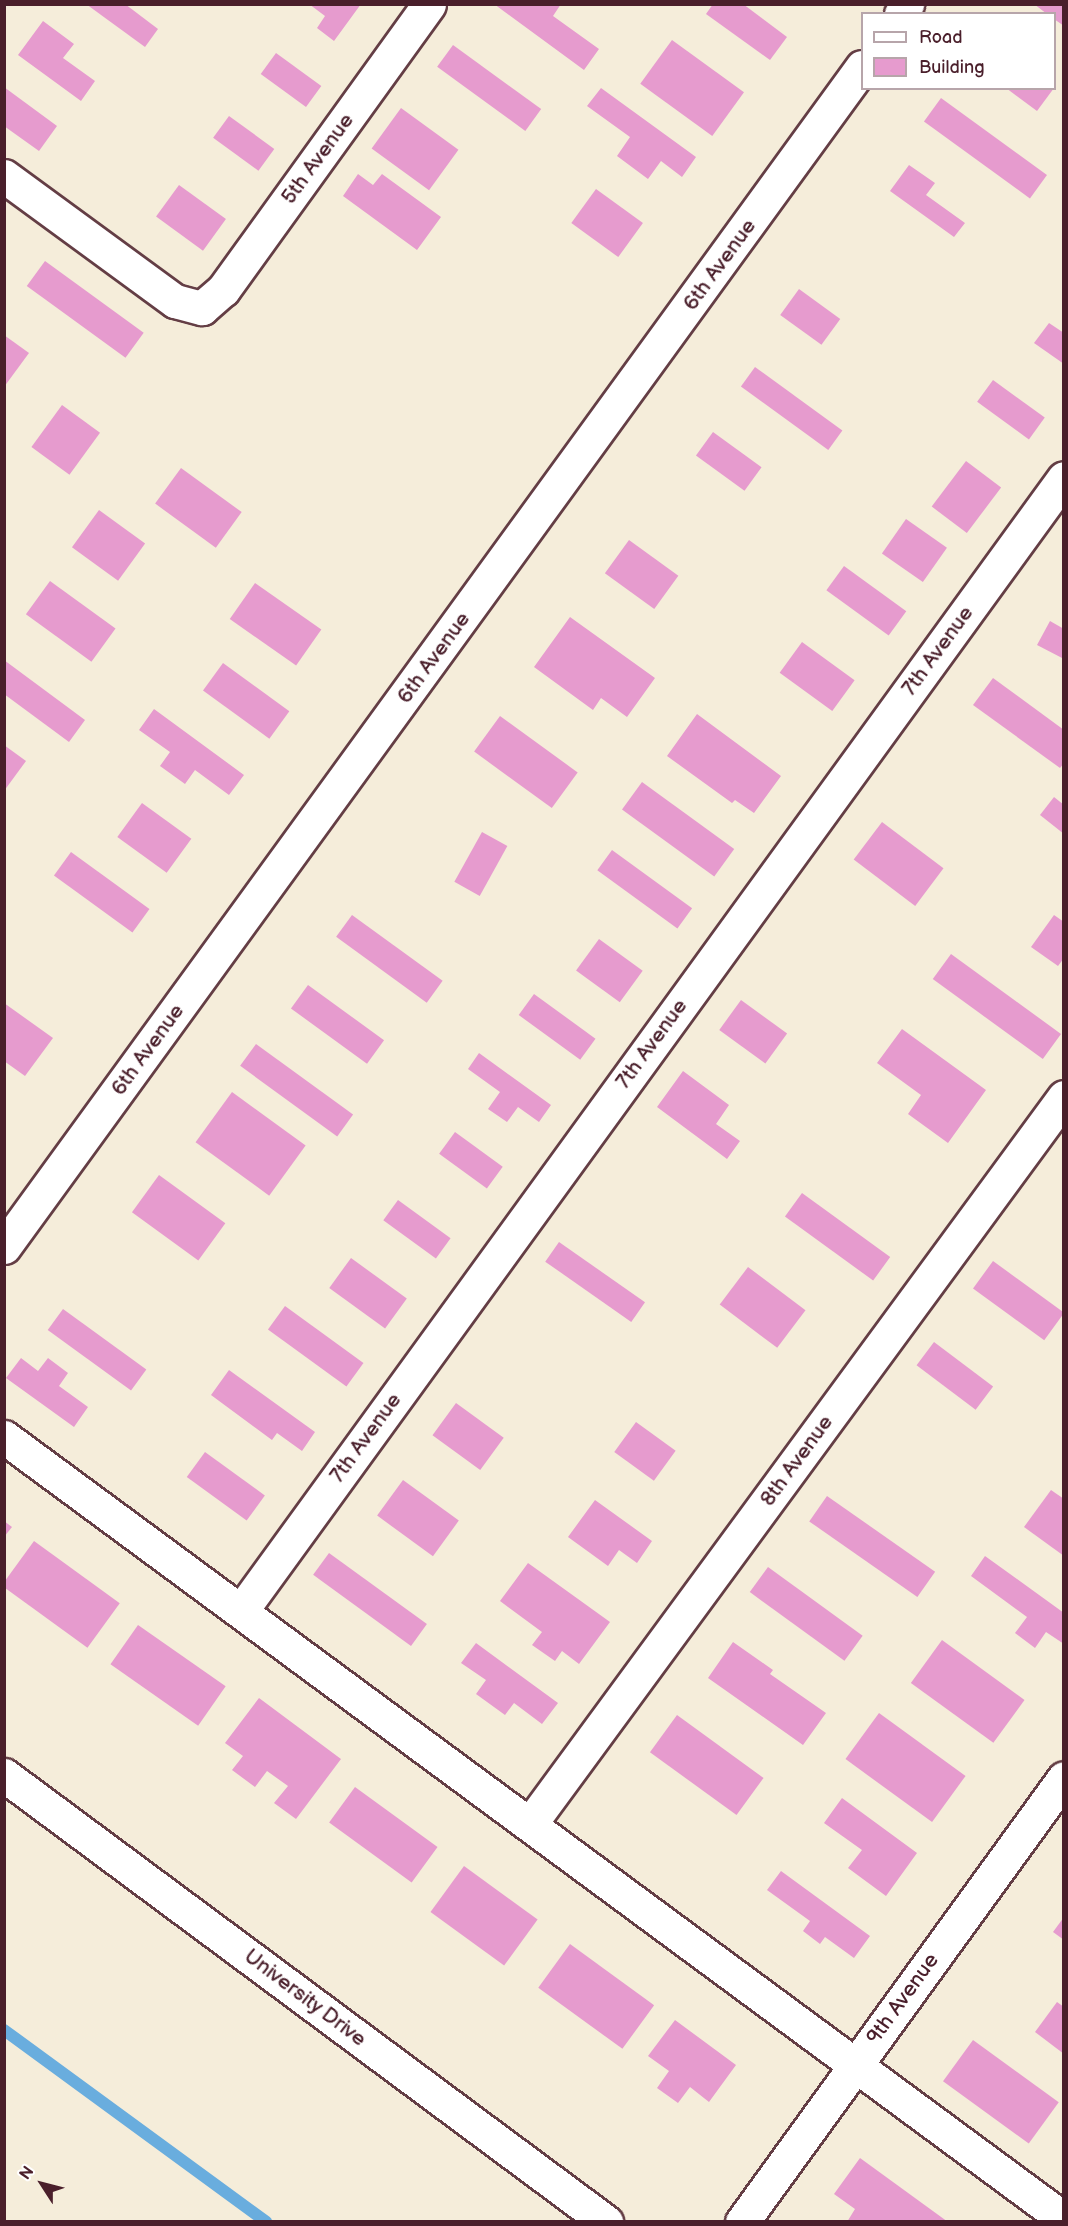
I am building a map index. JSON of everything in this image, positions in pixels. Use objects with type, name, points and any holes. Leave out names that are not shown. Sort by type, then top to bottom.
[{"type":"street","name":"5th Avenue","points":[[4,176],[176,301],[202,308],[223,290],[429,4]]},
{"type":"street","name":"6th Avenue","points":[[4,1247],[861,68]]},
{"type":"street","name":"7th Avenue","points":[[241,1611],[1064,478]]},
{"type":"street","name":"8th Avenue","points":[[531,1824],[1064,1097]]},
{"type":"street","points":[[4,1437],[1064,2219]]},
{"type":"street","name":"University Drive","points":[[4,1775],[606,2222]]},
{"type":"street","name":"9th Avenue","points":[[742,2222],[1064,1778]]},
{"type":"building","points":[[86,4],[125,4],[158,29],[145,47]]},
{"type":"building","points":[[309,4],[361,4],[334,41],[317,28],[325,16]]},
{"type":"building","points":[[494,4],[561,4],[553,16],[599,49],[584,70]]},
{"type":"building","points":[[713,4],[743,4],[787,37],[770,60],[706,14]]},
{"type":"building","points":[[1034,4],[1064,4],[1064,26],[1056,20],[1056,12],[1044,12]]},
{"type":"building","points":[[43,21],[74,44],[63,58],[95,81],[81,101],[18,55]]},
{"type":"building","points":[[672,40],[744,92],[712,136],[640,84]]},
{"type":"building","points":[[453,45],[541,109],[525,131],[437,67]]},
{"type":"building","points":[[276,53],[321,86],[306,107],[261,74]]},
{"type":"building","points":[[4,87],[57,126],[39,151],[4,126]]},
{"type":"building","points":[[601,88],[696,157],[682,177],[661,161],[648,179],[617,156],[630,137],[587,106]]},
{"type":"building","points":[[1009,90],[1053,90],[1037,111]]},
{"type":"building","points":[[941,98],[1047,175],[1030,198],[924,121]]},
{"type":"building","points":[[401,108],[458,150],[429,190],[372,148]]},
{"type":"building","points":[[229,116],[274,149],[258,171],[213,138]]},
{"type":"building","points":[[909,165],[935,183],[926,195],[965,223],[954,237],[890,191]]},
{"type":"building","points":[[358,174],[373,185],[382,174],[441,217],[417,250],[343,196]]},
{"type":"building","points":[[179,185],[226,219],[203,251],[156,217]]},
{"type":"building","points":[[596,189],[643,223],[618,257],[571,223]]},
{"type":"building","points":[[45,261],[144,333],[125,358],[27,286]]},
{"type":"building","points":[[799,289],[840,319],[821,345],[780,315]]},
{"type":"building","points":[[1049,323],[1064,333],[1064,364],[1034,343]]},
{"type":"building","points":[[4,335],[29,353],[4,387]]},
{"type":"building","points":[[755,367],[842,430],[828,450],[741,386]]},
{"type":"building","points":[[993,380],[1045,418],[1029,439],[977,402]]},
{"type":"building","points":[[62,405],[100,433],[69,475],[31,447]]},
{"type":"building","points":[[713,432],[762,467],[744,491],[696,455]]},
{"type":"building","points":[[966,461],[1001,487],[967,533],[932,507]]},
{"type":"building","points":[[181,468],[242,512],[216,548],[155,504]]},
{"type":"building","points":[[99,510],[145,544],[118,581],[72,547]]},
{"type":"building","points":[[906,519],[947,548],[923,582],[882,553]]},
{"type":"building","points":[[629,540],[678,576],[654,609],[605,573]]},
{"type":"building","points":[[844,566],[906,611],[889,636],[826,590]]},
{"type":"building","points":[[50,581],[116,629],[91,662],[26,614]]},
{"type":"building","points":[[255,583],[321,629],[296,666],[230,619]]},
{"type":"building","points":[[570,617],[655,678],[627,717],[601,698],[593,710],[534,667]]},
{"type":"building","points":[[1050,621],[1064,629],[1064,659],[1037,645]]},
{"type":"building","points":[[802,642],[855,680],[832,711],[780,673]]},
{"type":"building","points":[[4,660],[85,720],[69,742],[4,694]]},
{"type":"building","points":[[223,663],[289,711],[269,739],[203,691]]},
{"type":"building","points":[[993,678],[1064,730],[1064,763],[1060,768],[973,705]]},
{"type":"building","points":[[154,709],[244,775],[229,795],[195,770],[185,784],[160,766],[170,752],[139,730]]},
{"type":"building","points":[[697,714],[781,776],[754,813],[735,800],[732,803],[667,756]]},
{"type":"building","points":[[500,716],[578,772],[552,808],[474,752]]},
{"type":"building","points":[[4,745],[26,761],[4,791]]},
{"type":"building","points":[[642,782],[734,849],[714,877],[622,810]]},
{"type":"building","points":[[1054,797],[1064,805],[1064,834],[1040,815]]},
{"type":"building","points":[[142,803],[191,839],[167,873],[117,837]]},
{"type":"building","points":[[882,822],[943,868],[915,906],[854,860]]},
{"type":"building","points":[[482,832],[507,846],[480,896],[454,882]]},
{"type":"building","points":[[612,850],[692,908],[677,928],[597,870]]},
{"type":"building","points":[[71,852],[149,909],[132,932],[54,875]]},
{"type":"building","points":[[352,915],[443,981],[427,1003],[336,937]]},
{"type":"building","points":[[1054,915],[1064,922],[1064,958],[1058,966],[1031,947]]},
{"type":"building","points":[[599,939],[643,971],[620,1002],[576,971]]},
{"type":"building","points":[[951,954],[1061,1034],[1043,1059],[933,979]]},
{"type":"building","points":[[308,985],[384,1040],[367,1064],[291,1008]]},
{"type":"building","points":[[534,994],[595,1039],[580,1060],[519,1015]]},
{"type":"building","points":[[741,1000],[787,1034],[765,1063],[719,1030]]},
{"type":"building","points":[[4,1003],[53,1038],[25,1076],[4,1061]]},
{"type":"building","points":[[902,1029],[986,1090],[948,1143],[908,1114],[921,1095],[877,1063]]},
{"type":"building","points":[[256,1044],[353,1115],[337,1136],[240,1066]]},
{"type":"building","points":[[479,1053],[551,1105],[539,1122],[518,1107],[507,1122],[488,1109],[500,1092],[468,1069]]},
{"type":"building","points":[[683,1071],[729,1105],[716,1124],[740,1141],[727,1159],[657,1107]]},
{"type":"building","points":[[232,1092],[306,1145],[269,1196],[196,1142]]},
{"type":"building","points":[[455,1132],[503,1167],[487,1189],[439,1154]]},
{"type":"building","points":[[159,1175],[225,1223],[198,1260],[132,1212]]},
{"type":"building","points":[[802,1193],[890,1257],[873,1281],[785,1216]]},
{"type":"building","points":[[398,1200],[451,1238],[436,1258],[383,1220]]},
{"type":"building","points":[[559,1242],[645,1302],[631,1322],[545,1262]]},
{"type":"building","points":[[351,1258],[407,1299],[385,1328],[329,1288]]},
{"type":"building","points":[[993,1261],[1064,1313],[1044,1340],[973,1289]]},
{"type":"building","points":[[748,1267],[806,1310],[777,1348],[720,1305]]},
{"type":"building","points":[[285,1306],[363,1363],[346,1386],[268,1329]]},
{"type":"building","points":[[63,1309],[146,1370],[131,1391],[48,1330]]},
{"type":"building","points":[[934,1342],[993,1387],[976,1410],[917,1365]]},
{"type":"building","points":[[21,1358],[38,1371],[48,1358],[68,1373],[59,1386],[88,1407],[74,1427],[6,1378]]},
{"type":"building","points":[[229,1370],[315,1432],[302,1451],[277,1433],[272,1440],[211,1395]]},
{"type":"building","points":[[456,1403],[504,1438],[480,1470],[432,1435]]},
{"type":"building","points":[[636,1422],[676,1451],[654,1481],[614,1452]]},
{"type":"building","points":[[205,1452],[265,1495],[247,1521],[187,1477]]},
{"type":"building","points":[[403,1480],[459,1521],[433,1556],[377,1516]]},
{"type":"building","points":[[1051,1490],[1064,1499],[1064,1556],[1024,1527]]},
{"type":"building","points":[[827,1496],[935,1572],[917,1597],[809,1521]]},
{"type":"building","points":[[595,1500],[652,1541],[637,1563],[619,1550],[608,1566],[568,1537]]},
{"type":"building","points":[[4,1521],[12,1527],[4,1537]]},
{"type":"building","points":[[34,1541],[120,1603],[87,1648],[4,1587],[4,1582]]},
{"type":"building","points":[[329,1553],[427,1624],[411,1646],[313,1575]]},
{"type":"building","points":[[985,1556],[1064,1613],[1064,1644],[1046,1632],[1035,1648],[1015,1633],[1027,1617],[971,1576]]},
{"type":"building","points":[[528,1563],[610,1622],[579,1664],[562,1651],[555,1661],[532,1645],[542,1632],[500,1601]]},
{"type":"building","points":[[768,1567],[863,1636],[844,1661],[750,1592]]},
{"type":"building","points":[[138,1625],[226,1686],[198,1726],[110,1664]]},
{"type":"building","points":[[942,1640],[1025,1700],[993,1743],[911,1683]]},
{"type":"building","points":[[733,1642],[773,1670],[770,1674],[826,1713],[803,1745],[708,1678]]},
{"type":"building","points":[[476,1643],[558,1703],[542,1724],[514,1703],[505,1715],[476,1694],[486,1680],[461,1663]]},
{"type":"building","points":[[259,1698],[341,1759],[296,1819],[274,1803],[288,1786],[267,1771],[255,1787],[232,1770],[243,1756],[225,1743]]},
{"type":"building","points":[[879,1713],[966,1776],[932,1822],[845,1759]]},
{"type":"building","points":[[677,1715],[764,1778],[737,1815],[650,1752]]},
{"type":"building","points":[[355,1787],[438,1847],[412,1883],[329,1823]]},
{"type":"building","points":[[842,1798],[917,1853],[886,1896],[848,1868],[862,1850],[824,1823]]},
{"type":"building","points":[[464,1866],[538,1919],[504,1966],[430,1912]]},
{"type":"building","points":[[781,1871],[870,1936],[854,1958],[825,1937],[820,1944],[803,1931],[810,1921],[767,1890]]},
{"type":"building","points":[[1064,1917],[1064,1940],[1053,1932]]},
{"type":"building","points":[[570,1944],[654,2005],[622,2049],[538,1988]]},
{"type":"building","points":[[1057,2002],[1064,2007],[1064,2054],[1035,2032]]},
{"type":"building","points":[[675,2020],[736,2065],[709,2102],[690,2087],[678,2103],[657,2088],[669,2071],[648,2056]]},
{"type":"building","points":[[973,2040],[1059,2102],[1029,2144],[943,2081]]},
{"type":"building","points":[[860,2158],[948,2222],[847,2222],[855,2209],[834,2194]]},
{"type":"waterway","points":[[4,2030],[266,2222]]}]
